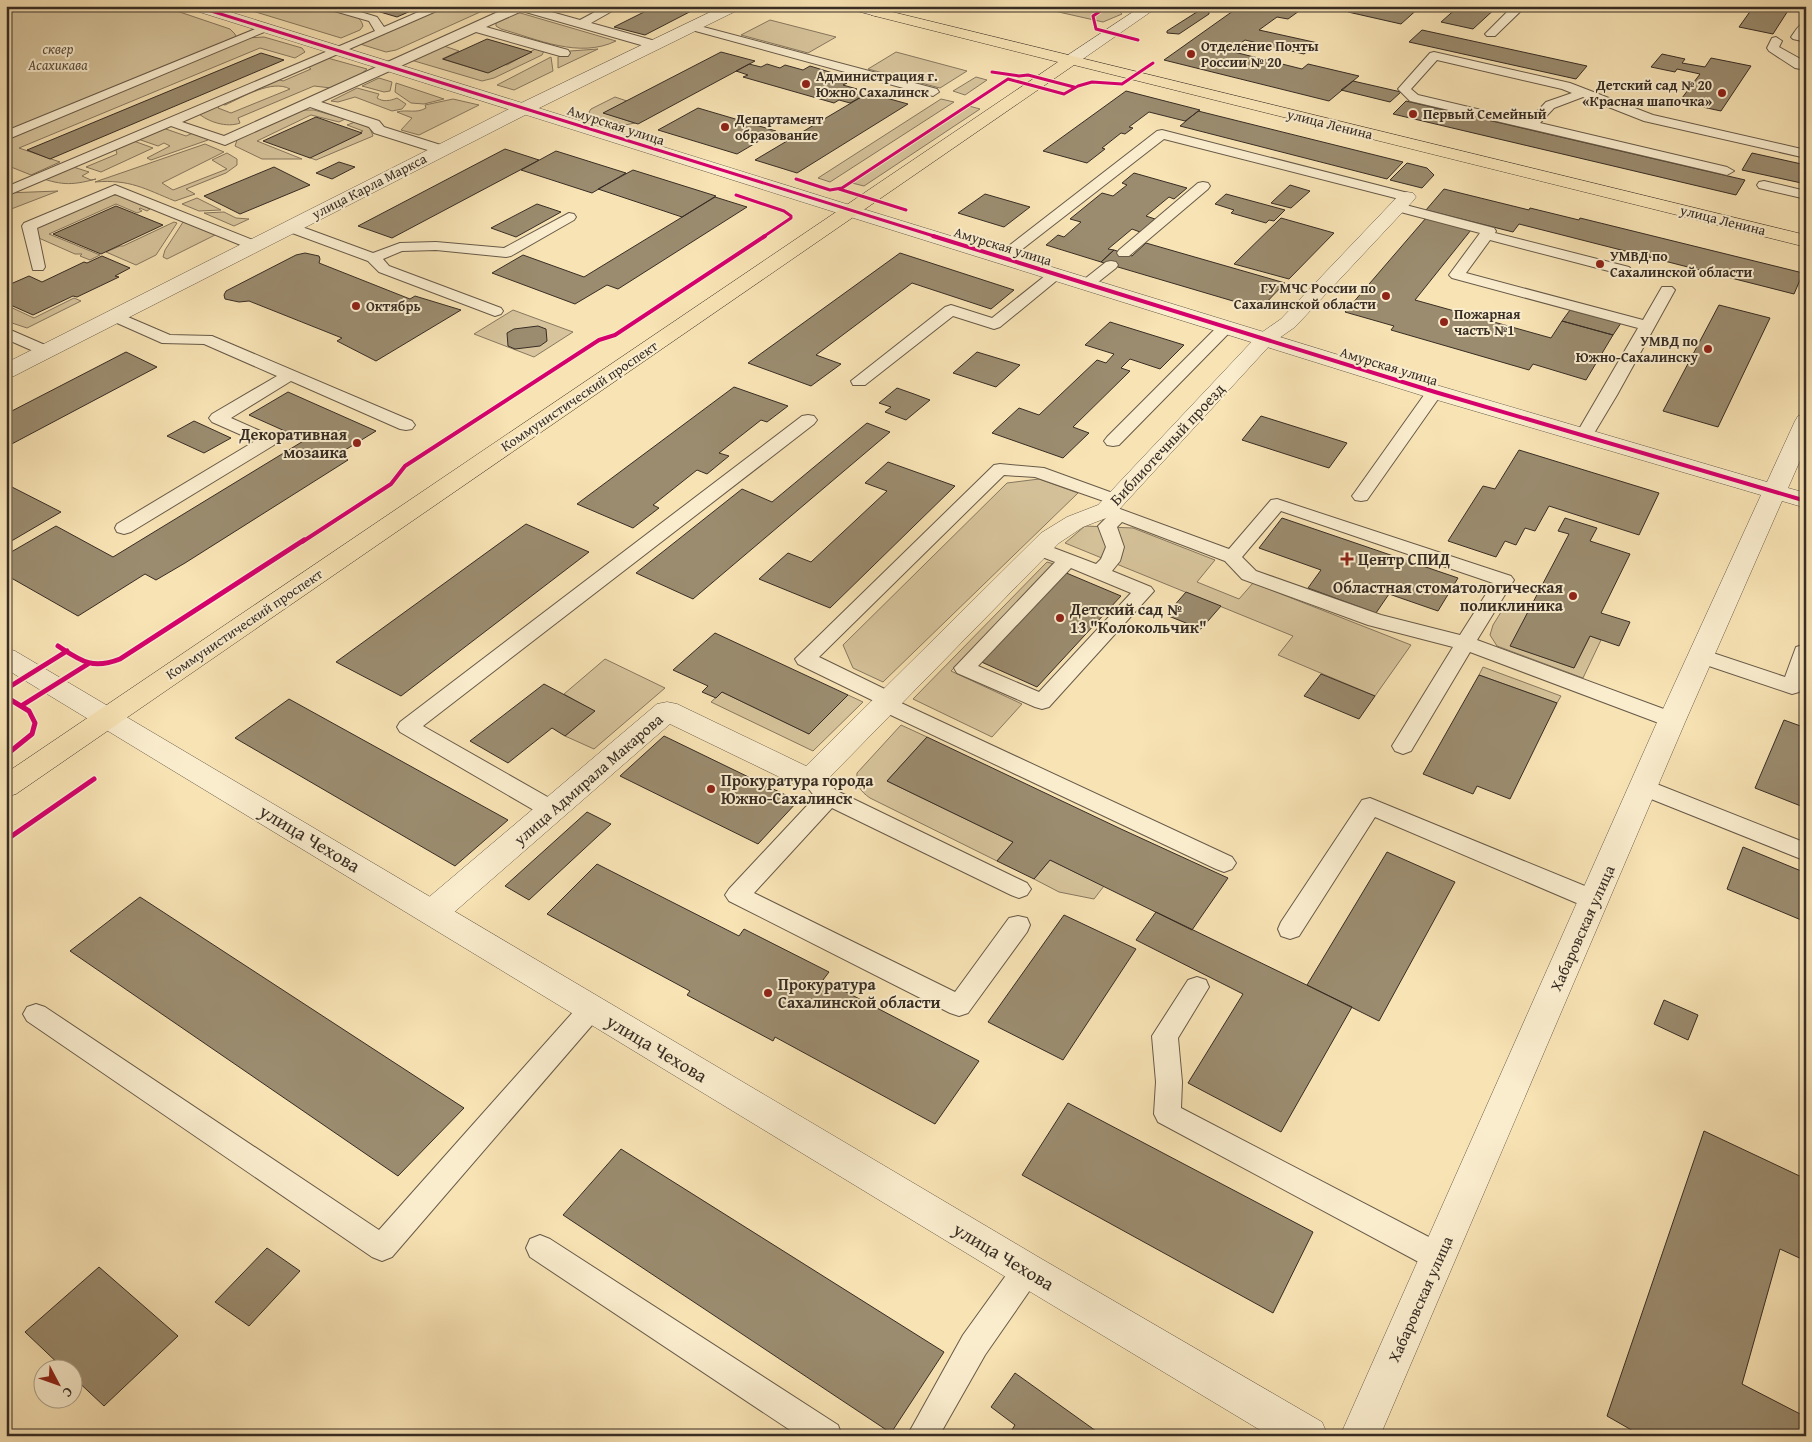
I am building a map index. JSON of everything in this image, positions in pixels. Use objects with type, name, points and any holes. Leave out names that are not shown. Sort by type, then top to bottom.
[{"type":"main road","name":"улица Ленина","points":[[876,12],[1806,241]]},
{"type":"main road","name":"Коммунистический проспект","points":[[6,787],[1070,60]]},
{"type":"street","name":"Амурская улица","points":[[194,6],[1435,392],[1806,501]]},
{"type":"street","name":"улица Карла Маркса","points":[[6,371],[525,108],[735,6]]},
{"type":"street","name":"улица Ленина","points":[[854,6],[876,12]]},
{"type":"street","name":"Коммунистический проспект","points":[[1070,60],[1152,6]]},
{"type":"street","name":"Библиотечный проезд","points":[[819,788],[888,702],[1039,549],[1050,538],[1075,522],[1113,508],[1265,339],[1288,323],[1402,202]]},
{"type":"street","name":"Хабаровская улица","points":[[1360,1436],[1672,720],[1806,421]]},
{"type":"street","name":"улица Чехова","points":[[6,657],[1027,1270],[1308,1436]]},
{"type":"street","name":"улица Адмирала Макарова","points":[[433,912],[667,711],[819,788]]},
{"type":"lane","points":[[328,6],[373,19],[382,32]]},
{"type":"lane","points":[[6,192],[442,6]]},
{"type":"lane","points":[[581,24],[615,6]]},
{"type":"lane","points":[[1492,34],[1520,6]]},
{"type":"lane","points":[[171,122],[224,141],[392,67],[519,7],[655,44]]},
{"type":"lane","points":[[1806,25],[1798,37],[1806,39]]},
{"type":"lane","points":[[692,27],[933,92]]},
{"type":"lane","points":[[6,136],[265,28]]},
{"type":"lane","points":[[477,28],[564,53]]},
{"type":"lane","points":[[1776,41],[1773,48],[1799,65],[1806,66]]},
{"type":"lane","points":[[1727,170],[1414,98],[1404,89],[1434,56],[1566,86],[1649,118],[1806,154]]},
{"type":"lane","points":[[1531,125],[1550,105],[1583,93]]},
{"type":"lane","points":[[311,103],[374,124],[379,130],[442,150]]},
{"type":"lane","points":[[1649,118],[1650,144]]},
{"type":"lane","points":[[1002,258],[1162,134],[1402,202],[1489,231],[1457,275],[1648,326]]},
{"type":"lane","points":[[1701,164],[1719,134]]},
{"type":"lane","points":[[6,179],[24,185]]},
{"type":"lane","points":[[1764,185],[1806,195]]},
{"type":"lane","points":[[1124,253],[1202,186]]},
{"type":"lane","points":[[38,267],[29,226],[115,189],[253,245]]},
{"type":"lane","points":[[373,258],[400,247],[436,246],[506,253],[569,217]]},
{"type":"lane","points":[[289,227],[373,258],[384,269],[495,311]]},
{"type":"lane","points":[[1486,235],[1624,270]]},
{"type":"lane","points":[[1087,284],[1111,264]]},
{"type":"lane","points":[[860,380],[951,310],[994,324],[1056,274]]},
{"type":"lane","points":[[1584,436],[1667,290]]},
{"type":"lane","points":[[114,316],[168,340],[206,339],[406,425]]},
{"type":"lane","points":[[1113,441],[1226,327]]},
{"type":"lane","points":[[6,333],[46,351]]},
{"type":"lane","points":[[124,528],[268,441],[218,418],[290,375]]},
{"type":"lane","points":[[1361,496],[1435,392]]},
{"type":"lane","points":[[552,810],[408,728],[808,420]]},
{"type":"lane","points":[[1224,863],[888,702],[805,659],[1000,469],[1038,472],[1113,508],[1232,557],[1249,575],[1375,620],[1466,643],[1672,720]]},
{"type":"lane","points":[[1232,557],[1276,504],[1504,580],[1403,746]]},
{"type":"lane","points":[[1099,573],[1110,561],[1115,547],[1107,526],[1113,508]]},
{"type":"lane","points":[[1039,549],[1068,560],[1144,591],[1042,702],[964,668],[1068,560]]},
{"type":"lane","points":[[1702,656],[1792,686],[1803,652]]},
{"type":"lane","points":[[1644,787],[1806,852]]},
{"type":"lane","points":[[1018,925],[959,1006],[737,895],[819,788],[1019,889]]},
{"type":"lane","points":[[1290,928],[1370,806],[1594,900]]},
{"type":"lane","points":[[1197,987],[1165,1036],[1169,1082],[1168,1114],[1438,1257]]},
{"type":"lane","points":[[36,1014],[382,1248],[592,1009]]},
{"type":"lane","points":[[540,1248],[827,1436]]},
{"type":"lane","points":[[922,1436],[974,1346],[1027,1270]]},
{"type":"green space","points":[[289,5],[318,11],[344,12],[356,16],[363,26],[360,30],[341,38],[236,6]]},
{"type":"green space","name":"сквер Асахикава","points":[[6,6],[162,6],[230,29],[236,38],[6,132]]},
{"type":"green space","points":[[445,6],[489,8],[396,50],[386,52],[360,44]]},
{"type":"green space","points":[[1032,6],[1124,6],[1118,10],[1122,14],[1103,22]]},
{"type":"green space","points":[[517,12],[616,41],[602,46],[573,48],[543,42],[496,26],[496,22]]},
{"type":"green space","points":[[770,20],[836,37],[808,53],[741,35]]},
{"type":"green space","points":[[264,37],[302,48],[305,52],[295,58],[260,48],[19,148],[60,162],[31,175],[6,165],[6,136],[245,38]]},
{"type":"green space","points":[[444,46],[459,51],[442,59],[485,72],[503,64],[507,65],[539,47],[544,51],[542,55],[494,78],[482,81],[411,60]]},
{"type":"green space","points":[[598,49],[558,68],[558,57],[570,51]]},
{"type":"green space","points":[[896,52],[967,71],[940,88],[868,69]]},
{"type":"green space","points":[[324,57],[367,69],[360,75],[331,88],[314,86],[238,118],[240,123],[229,125],[218,123],[198,113],[219,106],[218,108],[231,113],[290,89],[283,86],[275,86],[258,90],[225,105],[221,104],[277,79],[283,81],[311,69],[307,66]]},
{"type":"green space","points":[[551,57],[553,71],[514,90],[497,85]]},
{"type":"green space","points":[[976,77],[987,80],[965,95],[953,91]]},
{"type":"green space","points":[[379,78],[392,82],[390,91],[384,92],[362,86]]},
{"type":"green space","points":[[396,83],[444,99],[424,104],[411,103],[395,92]]},
{"type":"green space","points":[[357,88],[379,94],[377,98],[382,100],[397,98],[406,104],[402,109],[392,111],[355,97],[338,102],[331,101]]},
{"type":"green space","points":[[615,97],[627,101],[604,113],[635,123],[625,125],[591,115],[589,112],[591,109]]},
{"type":"green space","points":[[453,99],[479,105],[419,135],[401,130],[412,118],[397,112],[419,111],[426,108],[425,105]]},
{"type":"green space","points":[[941,99],[954,102],[830,182],[818,178]]},
{"type":"green space","points":[[969,106],[980,109],[864,186],[852,183]]},
{"type":"green space","points":[[303,110],[314,110],[345,119],[339,122],[311,115],[257,141],[302,159],[262,159],[235,146],[238,137]]},
{"type":"green space","points":[[355,122],[370,128],[373,136],[316,160],[308,157],[363,131],[347,125]]},
{"type":"green space","points":[[163,128],[186,136],[195,132],[208,137],[208,140],[151,160],[147,158],[170,146],[164,143],[158,146],[135,138]]},
{"type":"green space","points":[[131,140],[153,148],[101,172],[86,167],[117,154],[115,146]]},
{"type":"green space","points":[[205,144],[224,152],[162,183],[173,190],[227,169],[212,160],[227,153],[237,159],[237,165],[226,173],[186,189],[195,194],[175,201],[128,184],[107,181],[95,182]]},
{"type":"green space","points":[[64,164],[89,172],[82,176],[91,180],[96,179],[79,183],[65,183],[35,176]]},
{"type":"green space","points":[[58,191],[6,211],[6,193]]},
{"type":"green space","points":[[111,195],[118,195],[150,209],[147,211],[140,208],[142,211],[137,213],[116,204],[49,234],[100,255],[90,260],[80,256],[82,254],[75,254],[32,235],[29,230]]},
{"type":"green space","points":[[197,198],[221,210],[199,211],[182,204]]},
{"type":"green space","points":[[224,212],[236,218],[249,219],[234,226],[204,213]]},
{"type":"green space","points":[[185,219],[219,233],[167,259],[163,257],[165,250]]},
{"type":"green space","points":[[174,222],[177,223],[156,255],[136,265],[106,252],[123,246]]},
{"type":"green space","points":[[74,298],[81,301],[27,328],[6,321],[6,305],[34,318]]},
{"type":"green space","points":[[513,310],[573,332],[534,357],[474,334]]},
{"type":"green space","points":[[1039,479],[1078,493],[883,682],[853,668],[843,645],[1007,483]]},
{"type":"green space","points":[[1085,526],[1133,528],[1215,560],[1197,582],[1239,599],[1253,583],[1411,645],[1375,696],[1278,655],[1293,636],[1065,543]]},
{"type":"green space","points":[[1047,562],[1054,564],[951,671],[1022,704],[992,737],[913,699]]},
{"type":"green space","points":[[1506,604],[1528,612],[1511,646],[1574,668],[1590,636],[1601,640],[1583,678],[1497,646],[1490,635],[1493,625]]},
{"type":"green space","points":[[605,659],[665,688],[594,749],[565,736],[594,711],[564,694]]},
{"type":"green space","points":[[1483,667],[1561,696],[1557,703],[1479,675]]},
{"type":"green space","points":[[722,692],[809,734],[848,695],[863,702],[813,751],[711,702]]},
{"type":"green space","points":[[901,725],[927,737],[887,781],[1013,842],[997,861],[870,798],[861,790],[857,781],[857,773]]},
{"type":"green space","points":[[1050,860],[1104,886],[1094,899],[1059,892],[1034,879]]},
{"type":"building","points":[[360,6],[422,6],[397,17]]},
{"type":"building","points":[[656,6],[701,6],[645,35],[614,27]]},
{"type":"building","points":[[1240,6],[1306,6],[1288,19],[1277,17],[1259,30],[1318,43],[1304,54],[1245,40],[1230,51],[1302,69],[1308,64],[1359,76],[1329,101],[1164,60]]},
{"type":"building","points":[[1356,6],[1421,6],[1401,24],[1348,12]]},
{"type":"building","points":[[1459,6],[1498,6],[1473,29],[1441,22]]},
{"type":"building","points":[[1754,6],[1791,6],[1773,34],[1739,27]]},
{"type":"building","points":[[1200,10],[1209,12],[1209,14],[1179,34],[1167,33],[1167,31]]},
{"type":"building","points":[[1422,30],[1587,66],[1576,79],[1409,42]]},
{"type":"building","points":[[487,39],[532,52],[488,73],[443,59]]},
{"type":"building","points":[[721,52],[755,61],[638,124],[603,113]]},
{"type":"building","points":[[261,53],[284,60],[50,159],[27,150]]},
{"type":"building","points":[[1662,54],[1685,59],[1682,63],[1705,67],[1711,58],[1751,66],[1721,111],[1679,102],[1700,74],[1677,69],[1675,72],[1651,67]]},
{"type":"building","name":"Администрация г. Южно Сахалинск","points":[[749,64],[761,67],[767,64],[780,68],[785,65],[803,70],[810,66],[836,74],[829,78],[847,83],[843,85],[857,89],[851,93],[863,96],[850,103],[839,100],[834,103],[743,77],[748,75],[736,71]]},
{"type":"building","points":[[1353,81],[1401,92],[1390,102],[1341,90]]},
{"type":"building","points":[[1126,91],[1200,110],[1185,121],[1149,112],[1129,127],[1133,128],[1125,134],[1121,133],[1087,163],[1043,151]]},
{"type":"building","points":[[868,93],[908,104],[797,173],[755,160]]},
{"type":"building","points":[[1406,101],[1745,180],[1736,195],[1393,114]]},
{"type":"building","points":[[698,108],[776,131],[737,154],[658,130]]},
{"type":"building","points":[[1198,111],[1403,162],[1387,179],[1180,126]]},
{"type":"building","points":[[316,117],[362,133],[310,158],[263,141]]},
{"type":"building","points":[[505,149],[539,160],[392,238],[358,226]]},
{"type":"building","points":[[556,151],[626,173],[592,193],[521,170]]},
{"type":"building","points":[[1752,153],[1806,165],[1806,184],[1742,170]]},
{"type":"building","points":[[339,162],[355,167],[332,179],[316,173]]},
{"type":"building","points":[[1407,163],[1427,168],[1434,175],[1422,188],[1390,180]]},
{"type":"building","points":[[274,167],[310,185],[240,214],[204,196]]},
{"type":"building","points":[[633,170],[716,196],[682,217],[598,189]]},
{"type":"building","points":[[1134,173],[1187,188],[1174,199],[1169,197],[1146,216],[1155,219],[1140,232],[1132,229],[1108,249],[1114,250],[1101,262],[1046,245],[1058,235],[1064,237],[1081,222],[1070,219],[1102,193],[1113,196],[1127,185],[1122,183]]},
{"type":"building","points":[[1290,185],[1310,191],[1291,208],[1271,203]]},
{"type":"building","points":[[1444,189],[1529,210],[1530,208],[1579,220],[1580,218],[1803,273],[1794,294],[1519,224],[1513,232],[1426,210]]},
{"type":"building","points":[[985,194],[1030,207],[1004,227],[958,213]]},
{"type":"building","points":[[1226,194],[1285,210],[1274,221],[1269,220],[1266,223],[1231,213],[1234,210],[1215,204]]},
{"type":"building","points":[[715,197],[747,207],[618,289],[607,285],[575,304],[492,273],[523,255],[584,277]]},
{"type":"building","points":[[537,204],[561,212],[516,237],[491,228]]},
{"type":"building","points":[[116,206],[163,225],[101,254],[53,234]]},
{"type":"building","points":[[1281,218],[1334,233],[1289,279],[1234,264]]},
{"type":"building","points":[[1426,218],[1471,230],[1415,300],[1551,338],[1562,321],[1613,335],[1586,380],[1533,364],[1529,370],[1391,330],[1394,326],[1345,312]]},
{"type":"building","points":[[1146,243],[1285,283],[1260,309],[1101,262],[1114,250],[1132,256]]},
{"type":"building","name":"Октябрь","points":[[305,253],[319,256],[319,263],[410,299],[415,296],[461,310],[376,361],[337,341],[342,338],[249,301],[239,302],[225,299],[226,291],[296,255]]},
{"type":"building","points":[[900,253],[1014,290],[991,309],[912,283],[816,355],[841,364],[811,386],[748,363]]},
{"type":"building","points":[[102,256],[130,268],[115,276],[119,277],[33,315],[6,303],[6,286],[29,276],[42,282],[84,262],[87,263]]},
{"type":"building","points":[[1719,305],[1770,318],[1718,427],[1663,411]]},
{"type":"building","points":[[1570,310],[1621,323],[1613,335],[1562,321]]},
{"type":"building","points":[[1110,322],[1184,345],[1160,369],[1130,359],[1121,368],[1130,371],[1073,427],[1089,433],[1063,458],[992,433],[1019,408],[1039,415],[1097,360],[1106,363],[1114,354],[1085,345]]},
{"type":"building","points":[[538,326],[546,329],[547,341],[540,346],[515,349],[508,346],[507,333],[514,329]]},
{"type":"building","points":[[126,352],[157,367],[6,447],[6,414]]},
{"type":"building","points":[[977,352],[1020,365],[996,387],[953,373]]},
{"type":"building","points":[[734,387],[788,406],[767,422],[761,420],[719,453],[729,456],[707,474],[697,470],[653,505],[659,508],[633,528],[577,504]]},
{"type":"building","points":[[897,388],[930,400],[906,420],[885,412],[891,407],[879,403]]},
{"type":"building","points":[[288,392],[376,431],[337,455],[348,460],[185,563],[156,580],[145,574],[78,616],[6,575],[6,555],[56,526],[113,557],[305,440],[249,415]]},
{"type":"building","points":[[1261,416],[1347,443],[1329,468],[1242,440]]},
{"type":"building","points":[[194,421],[231,438],[204,453],[167,436]]},
{"type":"building","points":[[867,423],[890,432],[693,599],[636,573],[742,489],[772,502]]},
{"type":"building","points":[[1519,450],[1659,493],[1639,535],[1549,506],[1535,531],[1525,528],[1516,545],[1505,541],[1496,557],[1448,541],[1483,486],[1495,489]]},
{"type":"building","points":[[888,462],[955,486],[830,608],[759,579],[788,553],[811,562],[887,491],[865,483]]},
{"type":"building","points":[[8,485],[61,512],[8,543],[6,542],[6,486]]},
{"type":"building","name":"Центр СПИД","points":[[1282,518],[1458,578],[1438,611],[1389,594],[1376,613],[1308,588],[1321,570],[1259,548]]},
{"type":"building","name":"Областная стоматологическая поликлиника","points":[[1565,518],[1597,528],[1590,541],[1630,554],[1601,613],[1630,622],[1619,646],[1590,636],[1574,668],[1510,646],[1569,534],[1558,531]]},
{"type":"building","points":[[526,524],[589,552],[401,696],[336,662]]},
{"type":"building","name":"Детский сад № 13 \"Колокольчик\"","points":[[1064,572],[1121,596],[1037,687],[977,660]]},
{"type":"building","points":[[1186,592],[1221,606],[1201,629],[1166,615]]},
{"type":"building","points":[[715,633],[848,695],[809,734],[722,692],[716,698],[702,692],[708,686],[673,670]]},
{"type":"building","points":[[1321,674],[1375,696],[1359,719],[1304,696]]},
{"type":"building","points":[[1479,675],[1557,703],[1510,799],[1477,786],[1473,794],[1423,774]]},
{"type":"building","points":[[544,684],[595,711],[565,736],[552,728],[508,763],[470,741]]},
{"type":"building","points":[[289,699],[508,820],[455,866],[235,738]]},
{"type":"building","points":[[1784,720],[1806,728],[1806,808],[1755,788]]},
{"type":"building","name":"Прокуратура города Южно-Сахалинск","points":[[664,736],[798,801],[758,844],[620,776]]},
{"type":"building","points":[[927,737],[1228,878],[1192,930],[1050,860],[1034,879],[997,861],[1013,842],[887,781]]},
{"type":"building","points":[[587,812],[611,824],[529,900],[505,886]]},
{"type":"building","points":[[1743,847],[1806,873],[1806,922],[1727,889]]},
{"type":"building","points":[[1387,852],[1455,882],[1379,1021],[1307,985]]},
{"type":"building","name":"Прокуратура Сахалинской области","points":[[597,864],[739,936],[744,929],[829,972],[823,980],[979,1061],[935,1124],[775,1037],[773,1041],[687,995],[690,991],[547,914]]},
{"type":"building","points":[[140,897],[464,1108],[398,1176],[70,951]]},
{"type":"building","points":[[1156,912],[1352,1007],[1281,1132],[1188,1083],[1243,994],[1136,940]]},
{"type":"building","points":[[1064,915],[1136,949],[1063,1060],[988,1022]]},
{"type":"building","points":[[1664,1000],[1698,1015],[1688,1040],[1654,1024]]},
{"type":"building","points":[[1068,1103],[1313,1232],[1273,1313],[1022,1175]]},
{"type":"building","points":[[1704,1131],[1806,1179],[1806,1261],[1780,1249],[1742,1384],[1806,1417],[1806,1436],[1642,1436],[1607,1416]]},
{"type":"building","points":[[621,1149],[944,1352],[891,1433],[563,1215]]},
{"type":"building","points":[[267,1248],[300,1271],[249,1326],[215,1302]]},
{"type":"building","points":[[99,1267],[178,1336],[104,1406],[82,1385],[82,1360],[54,1360],[25,1332]]},
{"type":"building","points":[[1015,1373],[1103,1436],[1008,1436],[1015,1425],[991,1407]]},
{"type":"cycle path","points":[[195,6],[1435,392],[1806,501]]},
{"type":"cycle path","points":[[1108,6],[1093,16],[1096,29],[1138,40]]},
{"type":"cycle path","points":[[796,179],[830,190],[842,188],[1008,79],[1064,94],[1085,83],[1106,81],[1122,84],[1153,63]]},
{"type":"cycle path","points":[[992,72],[1019,76],[1028,75],[1074,87]]},
{"type":"cycle path","points":[[839,189],[906,210]]},
{"type":"cycle path","points":[[58,646],[81,660],[94,665],[102,665],[120,659],[391,484],[405,466],[599,340],[615,335],[791,218],[784,211],[736,195]]},
{"type":"cycle path","points":[[6,689],[67,651]]},
{"type":"cycle path","points":[[21,706],[88,664]]},
{"type":"cycle path","points":[[6,697],[29,711],[35,723],[32,734],[6,755]]},
{"type":"cycle path","points":[[6,840],[94,779]]},
{"type":"place","name":"Отделение Почты России № 20","points":[[1191,54]]},
{"type":"place","name":"Администрация г. Южно Сахалинск","points":[[806,84]]},
{"type":"place","name":"Детский сад № 20 «Красная шапочка»","points":[[1722,93]]},
{"type":"place","name":"Первый Семейный","points":[[1413,114]]},
{"type":"place","name":"Департамент образование","points":[[725,127]]},
{"type":"place","name":"УМВД по Сахалинской области","points":[[1600,264]]},
{"type":"place","name":"ГУ МЧС России по Сахалинской области","points":[[1386,296]]},
{"type":"place","name":"Октябрь","points":[[356,306]]},
{"type":"place","name":"Пожарная часть №1","points":[[1444,322]]},
{"type":"place","name":"УМВД по Южно-Сахалинску","points":[[1708,349]]},
{"type":"place","name":"Декоративная мозаика","points":[[357,443]]},
{"type":"place","name":"Центр СПИД","points":[[1347,559]]},
{"type":"place","name":"Областная стоматологическая поликлиника","points":[[1573,596]]},
{"type":"place","name":"Детский сад № 13 \"Колокольчик\"","points":[[1060,618]]},
{"type":"place","name":"Прокуратура города Южно-Сахалинск","points":[[711,789]]},
{"type":"place","name":"Прокуратура Сахалинской области","points":[[768,993]]}]
